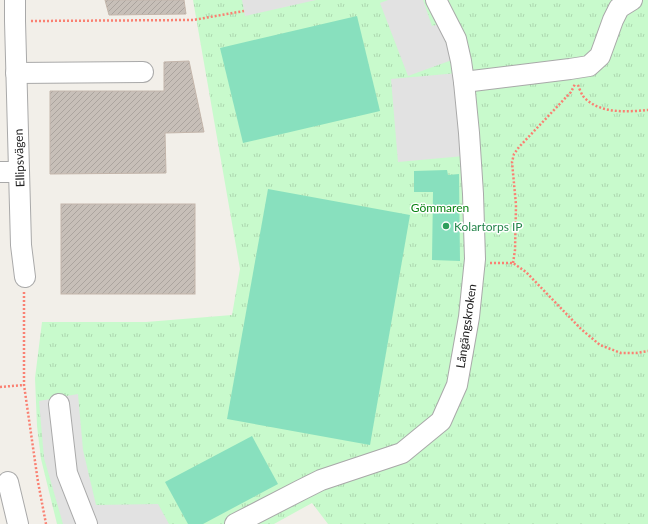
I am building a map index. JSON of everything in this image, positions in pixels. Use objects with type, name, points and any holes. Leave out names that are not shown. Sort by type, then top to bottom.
[{"type":"street","name":"Ellipsvägen","points":[[15,0],[10,33],[16,73],[9,172],[25,277]]},
{"type":"street","name":"Långängskroken","points":[[235,524],[322,480],[402,453],[441,421],[458,385],[469,317],[475,259],[473,194],[469,133],[461,61],[456,39],[436,0]]},
{"type":"street","points":[[464,82],[589,66],[600,56],[619,8],[632,0]]},
{"type":"street","points":[[16,73],[143,72]]},
{"type":"street","points":[[60,404],[67,473],[87,524]]},
{"type":"street","points":[[8,482],[18,524]]},
{"type":"path","points":[[10,33],[193,20],[244,11]]},
{"type":"path","points":[[513,263],[515,250],[516,205],[512,162],[514,154],[571,92],[576,82],[583,95],[592,104],[620,111],[648,110]]},
{"type":"path","points":[[489,270],[490,263],[513,263],[526,272],[581,329],[600,345],[621,353],[648,352]]},
{"type":"path","points":[[25,277],[24,385],[38,482],[46,524]]},
{"type":"path","points":[[0,387],[24,385]]},
{"type":"green space","name":"Gömmaren","points":[[193,0],[648,0],[648,524],[328,524],[312,503],[274,524],[57,524],[41,459],[37,426],[35,378],[42,322],[146,322],[232,315],[240,269]]},
{"type":"green space","points":[[357,16],[380,111],[243,143],[220,48]]},
{"type":"green space","name":"Kolartorps IP","points":[[447,170],[448,175],[459,174],[460,261],[432,260],[433,192],[414,192],[414,171]]},
{"type":"green space","points":[[268,189],[410,215],[370,445],[227,419]]},
{"type":"green space","points":[[252,436],[278,484],[203,524],[188,524],[165,482]]},
{"type":"shaded area","points":[[242,0],[316,0],[245,16]]},
{"type":"shaded area","points":[[388,0],[423,0],[432,26],[439,24],[452,60],[408,76],[380,3]]},
{"type":"shaded area","points":[[458,73],[464,156],[398,162],[391,79]]},
{"type":"shaded area","points":[[78,394],[83,450],[96,505],[158,504],[169,524],[63,524],[44,458],[39,401]]},
{"type":"building","points":[[105,0],[184,0],[186,14],[109,15]]},
{"type":"building","points":[[189,61],[204,132],[165,133],[166,173],[50,174],[50,91],[164,91],[164,62]]},
{"type":"building","points":[[61,204],[195,204],[195,294],[61,294]]},
{"type":"place","name":"Kolartorps IP","points":[[446,226]]}]
